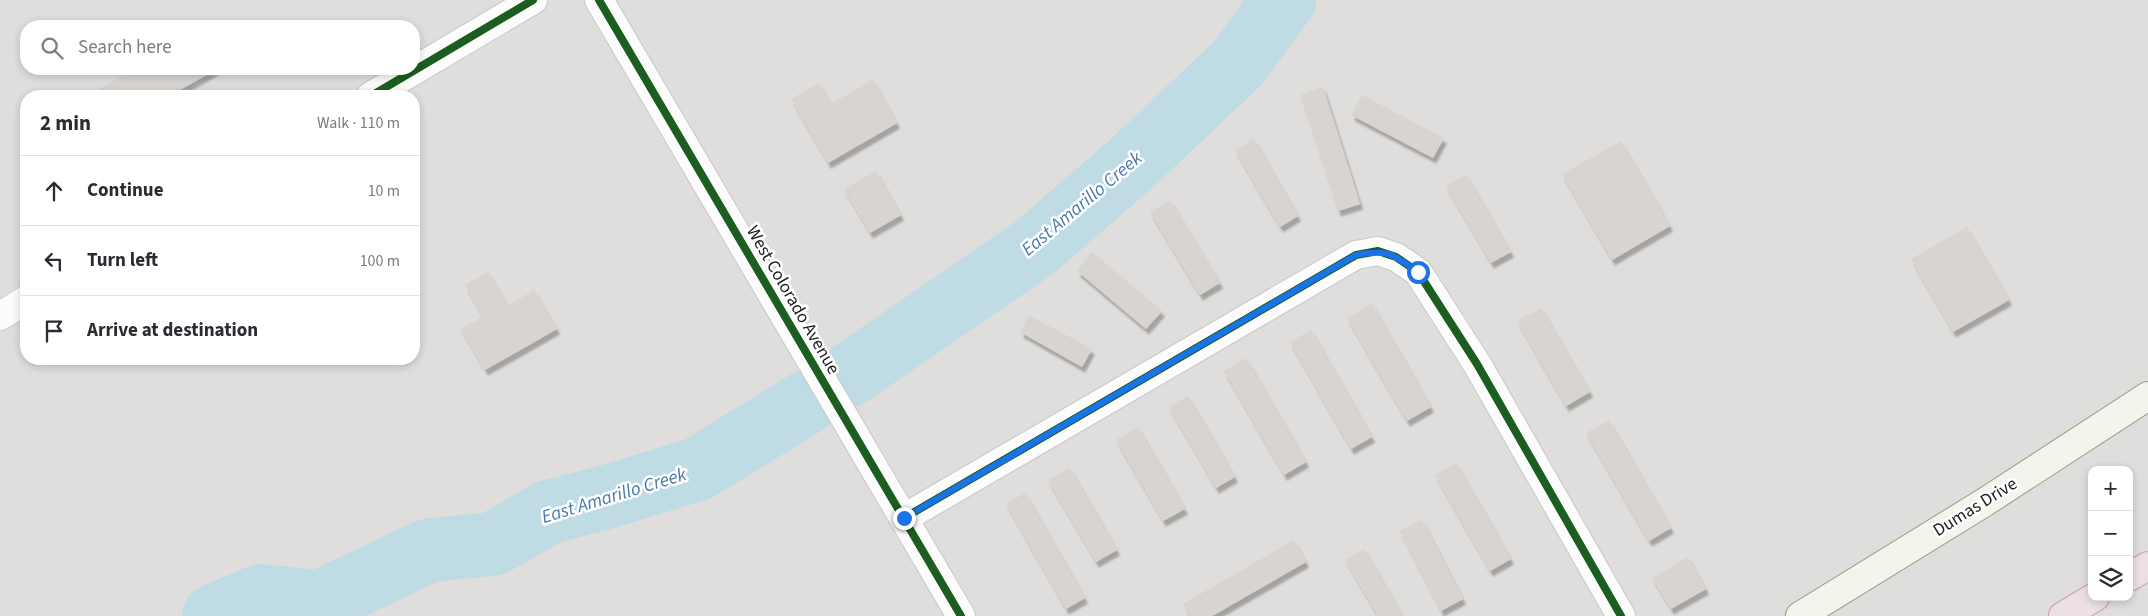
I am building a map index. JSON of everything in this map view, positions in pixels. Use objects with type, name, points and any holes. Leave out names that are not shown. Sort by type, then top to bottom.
[{"type":"highway","points":[[2133,575],[2148,566]]},
{"type":"highway","points":[[2063,616],[2088,601]]},
{"type":"main road","name":"Dumas Drive","points":[[1800,616],[1985,502],[2148,396]]},
{"type":"street","points":[[420,67],[533,0]]},
{"type":"street","name":"West Colorado Avenue","points":[[599,0],[961,616]]},
{"type":"street","points":[[381,90],[406,75]]},
{"type":"street","points":[[904,518],[1356,255],[1378,251],[1396,257],[1418,272],[1477,364],[1621,616]]},
{"type":"street","points":[[0,316],[20,304]]},
{"type":"shaded area","points":[[0,0],[2148,0],[2148,616],[0,616]]},
{"type":"building","points":[[124,75],[206,75],[180,90],[98,90]]},
{"type":"building","points":[[873,80],[897,123],[828,163],[791,99],[819,83],[831,104]]},
{"type":"building","points":[[1323,87],[1360,204],[1338,211],[1300,94]]},
{"type":"building","points":[[1362,95],[1444,138],[1433,158],[1351,115]]},
{"type":"building","points":[[1254,139],[1298,216],[1280,227],[1235,150]]},
{"type":"building","points":[[1621,141],[1670,226],[1612,260],[1562,174]]},
{"type":"building","points":[[876,171],[901,215],[870,233],[844,189]]},
{"type":"building","points":[[1466,175],[1511,252],[1491,263],[1446,186]]},
{"type":"building","points":[[1170,200],[1220,283],[1200,295],[1150,212]]},
{"type":"building","points":[[1967,227],[2009,300],[1953,332],[1911,259]]},
{"type":"building","points":[[1092,252],[1162,311],[1146,329],[1077,271]]},
{"type":"building","points":[[488,272],[508,306],[534,290],[557,329],[485,370],[461,329],[483,317],[465,285]]},
{"type":"building","points":[[1372,304],[1431,407],[1407,421],[1347,318]]},
{"type":"building","points":[[1541,308],[1590,392],[1566,406],[1517,321]]},
{"type":"building","points":[[1029,315],[1092,349],[1082,367],[1020,332]]},
{"type":"building","points":[[1311,330],[1372,437],[1351,449],[1290,342]]},
{"type":"building","points":[[1246,358],[1306,462],[1284,475],[1224,371]]},
{"type":"building","points":[[1188,396],[1235,477],[1216,488],[1169,407]]},
{"type":"building","points":[[1609,420],[1671,528],[1649,541],[1586,433]]},
{"type":"building","points":[[1138,427],[1185,509],[1163,521],[1116,440]]},
{"type":"building","points":[[1456,463],[1511,559],[1490,571],[1435,475]]},
{"type":"building","points":[[1070,468],[1117,550],[1096,562],[1048,480]]},
{"type":"building","points":[[1025,493],[1085,598],[1066,609],[1006,504]]},
{"type":"building","points":[[1422,520],[1463,599],[1441,611],[1400,531]]},
{"type":"building","points":[[1294,540],[1306,562],[1212,616],[1190,616],[1183,604]]},
{"type":"building","points":[[1364,549],[1403,616],[1378,616],[1345,560]]},
{"type":"building","points":[[1688,557],[1706,589],[1671,609],[1652,578]]},
{"type":"waterway","name":"East Amarillo Creek","points":[[849,375],[1034,248],[1131,164],[1237,64],[1284,0]]},
{"type":"waterway","name":"East Amarillo Creek","points":[[214,616],[260,596],[320,602],[430,550],[493,544],[549,512],[603,498],[698,469],[807,402]]},
{"type":"cycle path","points":[[420,67],[533,0]]},
{"type":"cycle path","points":[[599,0],[961,616]]},
{"type":"cycle path","points":[[381,90],[406,75]]},
{"type":"cycle path","points":[[904,518],[1356,255],[1378,251],[1396,257],[1418,272],[1477,364],[1621,616]]},
{"type":"route","points":[[904,518],[1356,255],[1378,251],[1396,257],[1418,272]]}]
